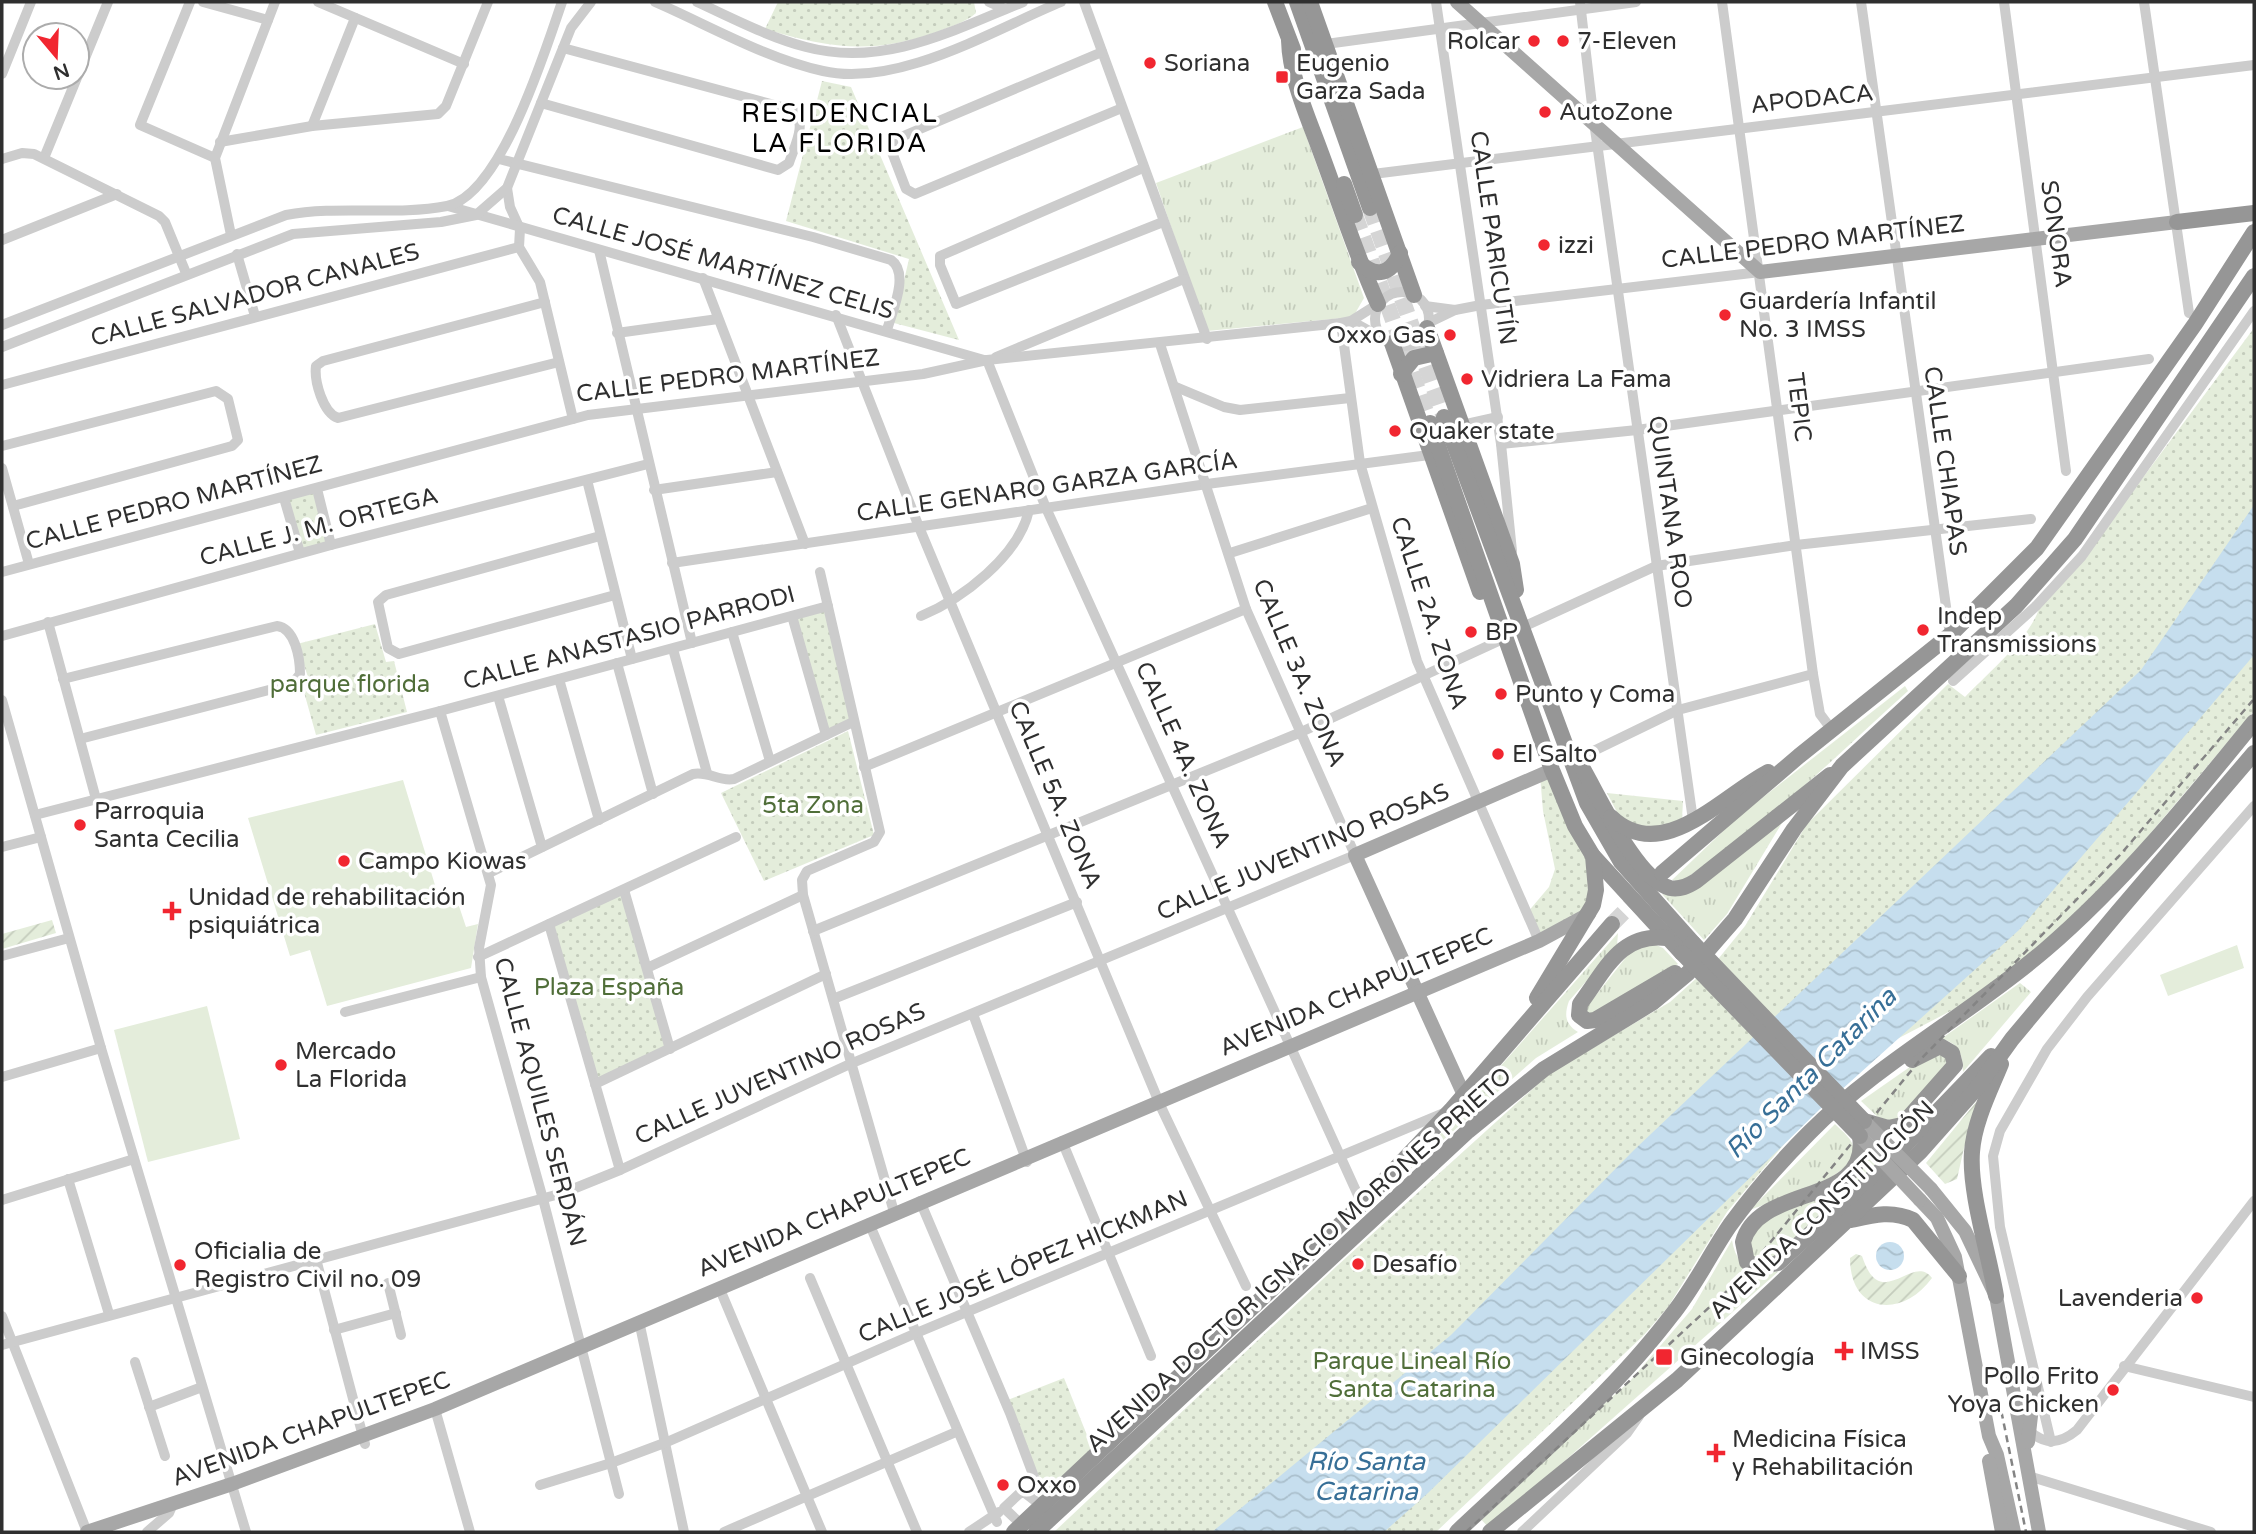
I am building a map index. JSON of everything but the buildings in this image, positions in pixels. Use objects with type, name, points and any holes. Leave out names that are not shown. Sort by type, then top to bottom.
[{"type":"highway","points":[[1275,2],[1363,211],[1302,4]]},
{"type":"highway","points":[[1302,4],[1325,41],[1400,253],[1420,300]]},
{"type":"highway","points":[[1289,40],[1297,83],[1359,262],[1378,304]]},
{"type":"highway","points":[[2177,222],[2254,213]]},
{"type":"highway","points":[[1662,873],[1799,757],[1950,635],[1997,591],[2051,530],[2195,324],[2254,232]]},
{"type":"highway","points":[[1359,262],[1370,271],[1382,273],[1391,268],[1400,253]]},
{"type":"highway","name":"AVENIDA DOCTOR IGNACIO MORONES PRIETO","points":[[1024,1530],[1468,1131],[1545,1069],[1664,995],[1721,937],[1794,829],[1842,766],[2016,606],[2055,564],[2110,492],[2254,276]]},
{"type":"highway","points":[[1428,326],[1512,564],[1516,606]]},
{"type":"highway","points":[[1389,342],[1475,582],[1497,613]]},
{"type":"highway","points":[[1401,374],[1414,358],[1436,353]]},
{"type":"highway","points":[[1687,948],[1667,938],[1593,856],[1575,826],[1552,770],[1497,613],[1437,420],[1516,606],[1587,803],[1612,850],[1687,948],[1862,1128],[1902,1125],[1953,1072],[1955,1060],[1952,1053],[1940,1046],[1866,1082]]},
{"type":"highway","name":"AVENIDA CONSTITUCIÓN","points":[[1457,1532],[1580,1416],[1640,1353],[1672,1315],[1729,1227],[1762,1183],[1811,1131],[1866,1082],[2003,983],[2076,921],[2171,820],[2254,722]]},
{"type":"highway","points":[[1564,745],[1577,759],[1624,844],[1669,888],[1683,887],[1702,877],[1842,766]]},
{"type":"highway","name":"AVENIDA CONSTITUCIÓN","points":[[1490,1532],[1647,1404],[1848,1220],[1948,1122],[2012,1040],[2254,753]]},
{"type":"highway","points":[[1609,816],[1629,830],[1649,835],[1669,833],[1743,786],[1799,757]]},
{"type":"highway","points":[[1509,1041],[1590,913],[1597,890],[1593,856]]},
{"type":"highway","name":"AVENIDA DOCTOR IGNACIO MORONES PRIETO","points":[[1024,1530],[1042,1506],[1362,1204],[1452,1110],[1612,924]]},
{"type":"highway","points":[[1667,938],[1644,936],[1622,950],[1580,1004],[1579,1015],[1582,1019],[1595,1020],[1645,993],[1721,937]]},
{"type":"highway","points":[[1862,1128],[1860,1159],[1849,1174],[1835,1184],[1775,1207],[1756,1219],[1745,1234],[1744,1256],[1752,1265],[1769,1266],[1778,1263],[1847,1203],[1977,1070],[2012,1040]]},
{"type":"highway","points":[[1996,1296],[1974,1182],[1972,1151],[1983,1110],[2012,1040]]},
{"type":"highway","points":[[1848,1220],[1882,1213],[1903,1216],[1922,1229],[1959,1276]]},
{"type":"main road","points":[[1457,2],[1703,218],[1760,272]]},
{"type":"main road","points":[[1703,218],[1715,220],[1751,251],[1757,251]]},
{"type":"main road","name":"CALLE PEDRO MARTÍNEZ","points":[[1760,272],[2177,222]]},
{"type":"main road","name":"CALLE JUVENTINO ROSAS","points":[[1354,855],[1552,770]]},
{"type":"main road","points":[[1354,855],[1464,1095]]},
{"type":"main road","name":"AVENIDA CHAPULTEPEC","points":[[87,1532],[233,1488],[436,1412],[870,1226],[894,1212],[921,1204],[1419,995],[1539,941],[1590,913]]},
{"type":"main road","points":[[1862,1128],[1925,1194],[1965,1231],[1996,1296],[2017,1419],[2026,1439],[2048,1532]]},
{"type":"main road","points":[[1925,1194],[1947,1237],[1959,1276],[1989,1436],[1997,1455],[2014,1532]]},
{"type":"main road","points":[[870,1226],[921,1204]]},
{"type":"main road","points":[[2035,1381],[2026,1439],[2039,1532]]},
{"type":"main road","points":[[1989,1436],[1988,1453],[2002,1532]]},
{"type":"main road","points":[[110,1532],[171,1508]]},
{"type":"street","points":[[2,74],[31,2]]},
{"type":"street","points":[[44,158],[108,2]]},
{"type":"street","points":[[190,2],[139,125],[215,158]]},
{"type":"street","points":[[203,2],[268,20]]},
{"type":"street","points":[[231,235],[215,158],[275,2]]},
{"type":"street","points":[[318,2],[464,64]]},
{"type":"street","points":[[220,142],[312,126],[438,114],[446,106],[488,2]]},
{"type":"street","points":[[2,325],[231,235],[295,213],[449,206],[472,194],[499,159],[562,2]]},
{"type":"street","points":[[2,347],[277,238],[310,231],[441,222],[476,215],[507,188],[518,164],[563,48],[587,5],[571,2]]},
{"type":"street","points":[[655,2],[789,61],[825,72],[849,74],[882,72],[910,65],[1041,6],[1061,2]]},
{"type":"street","points":[[696,2],[792,43],[848,54],[891,50],[921,43],[1023,2]]},
{"type":"street","points":[[989,2],[1005,9]]},
{"type":"street","points":[[1084,2],[1207,339]]},
{"type":"street","name":"CALLE PARICUTÍN","points":[[1436,2],[1502,443],[1512,564]]},
{"type":"street","points":[[1325,41],[1441,30],[1581,5],[1636,2]]},
{"type":"street","name":"TEPIC","points":[[1721,2],[1813,674],[1820,714],[1832,730]]},
{"type":"street","name":"CALLE CHIAPAS","points":[[1861,2],[1950,635]]},
{"type":"street","name":"SONORA","points":[[2004,2],[2066,471]]},
{"type":"street","points":[[2144,2],[2189,313]]},
{"type":"street","name":"QUINTANA ROO","points":[[1581,5],[1594,122],[1693,820]]},
{"type":"street","points":[[312,126],[355,18]]},
{"type":"street","points":[[541,103],[783,169],[789,163],[801,124],[800,117],[793,110],[563,48]]},
{"type":"street","points":[[1102,52],[894,141],[890,147],[910,194],[921,193],[1122,108]]},
{"type":"street","name":"APODACA","points":[[1373,174],[1740,128],[1876,114],[2254,65]]},
{"type":"street","points":[[2,159],[22,153],[44,158],[117,194],[165,222],[186,273]]},
{"type":"street","points":[[499,159],[891,260],[897,264],[901,276],[887,330]]},
{"type":"street","points":[[1143,168],[940,256],[940,265],[956,304],[1163,222]]},
{"type":"street","points":[[507,188],[510,207],[520,229],[519,247],[540,282],[573,418]]},
{"type":"street","points":[[2,240],[117,194]]},
{"type":"street","name":"CALLE JOSÉ MARTÍNEZ CELIS","points":[[449,206],[520,229],[836,315],[987,360]]},
{"type":"street","name":"CALLE SALVADOR CANALES","points":[[2,385],[519,247]]},
{"type":"street","points":[[599,250],[692,643]]},
{"type":"street","points":[[237,254],[255,316]]},
{"type":"street","name":"CALLE PEDRO MARTÍNEZ","points":[[1428,326],[1455,310],[1481,305],[1760,272]]},
{"type":"street","points":[[703,278],[805,544]]},
{"type":"street","points":[[987,360],[1184,279]]},
{"type":"street","points":[[1346,322],[1389,342],[1415,342],[1428,326],[1420,300],[1392,294],[1378,304],[1376,323],[1389,342]]},
{"type":"street","name":"CALLE PEDRO MARTÍNEZ","points":[[1420,300],[1455,310]]},
{"type":"street","points":[[545,302],[316,366],[315,374],[326,409],[333,417],[343,418],[559,362]]},
{"type":"street","name":"CALLE PEDRO MARTÍNEZ","points":[[2,572],[573,418],[635,407],[948,370],[987,360],[1160,344],[1346,322],[1378,304]]},
{"type":"street","points":[[1953,681],[2035,607],[2082,556],[2254,311]]},
{"type":"street","name":"CALLE 5A. ZONA","points":[[836,315],[919,527],[1159,1103],[1245,1286]]},
{"type":"street","points":[[618,333],[718,319]]},
{"type":"street","name":"CALLE 2A. ZONA","points":[[1346,322],[1350,398],[1360,463],[1422,677],[1539,941]]},
{"type":"street","name":"CALLE 3A. ZONA","points":[[1160,344],[1246,610],[1354,855]]},
{"type":"street","points":[[1502,443],[1637,430],[2053,375],[2149,359]]},
{"type":"street","name":"CALLE 4A. ZONA","points":[[987,360],[1046,508],[1362,1204]]},
{"type":"street","points":[[1176,387],[1240,410],[1350,398]]},
{"type":"street","points":[[2,446],[215,391],[228,399],[238,433],[236,444],[13,506]]},
{"type":"street","points":[[1462,425],[1497,417]]},
{"type":"street","name":"CALLE GENARO GARZA GARCÍA","points":[[672,563],[1207,484],[1429,455]]},
{"type":"street","name":"CALLE J. M. ORTEGA","points":[[2,636],[300,553],[648,464]]},
{"type":"street","points":[[2,468],[29,564]]},
{"type":"street","points":[[654,490],[777,472]]},
{"type":"street","points":[[587,480],[632,659]]},
{"type":"street","points":[[317,489],[331,545]]},
{"type":"street","points":[[284,498],[300,553]]},
{"type":"street","points":[[1230,554],[1372,508]]},
{"type":"street","points":[[921,616],[950,601],[983,575],[1019,538],[1029,510]]},
{"type":"street","points":[[1523,627],[1656,566],[1796,545],[2031,519]]},
{"type":"street","points":[[600,536],[386,595],[378,602],[392,652],[406,653],[615,595]]},
{"type":"street","points":[[820,572],[880,837],[811,868],[802,880],[803,895],[894,1212]]},
{"type":"street","name":"CALLE ANASTASIO PARRODI","points":[[35,815],[498,696],[828,606]]},
{"type":"street","points":[[864,767],[1246,610]]},
{"type":"street","points":[[792,616],[826,735]]},
{"type":"street","points":[[48,622],[96,799]]},
{"type":"street","points":[[63,679],[277,626],[287,629],[300,668],[297,681],[80,739]]},
{"type":"street","points":[[732,632],[770,761]]},
{"type":"street","points":[[813,931],[1174,786],[1299,733],[1506,638]]},
{"type":"street","points":[[673,649],[707,773]]},
{"type":"street","points":[[617,663],[653,794]]},
{"type":"street","points":[[1577,759],[1678,710],[1813,674]]},
{"type":"street","points":[[559,679],[599,820]]},
{"type":"street","points":[[498,696],[542,846]]},
{"type":"street","points":[[2,699],[7,736],[35,815],[100,1048],[246,1532]]},
{"type":"street","name":"CALLE AQUILES SERDÁN","points":[[440,711],[489,873],[491,895],[478,957],[481,978],[583,1348],[619,1494]]},
{"type":"street","points":[[489,873],[693,775],[707,773],[727,780],[853,722]]},
{"type":"street","points":[[2051,1442],[2035,1381],[1996,1199],[1993,1156],[2000,1131],[2047,1049],[2087,997],[2254,806]]},
{"type":"street","points":[[2,848],[41,836]]},
{"type":"street","points":[[478,957],[736,838]]},
{"type":"street","name":"CALLE JUVENTINO ROSAS","points":[[7,1343],[543,1199],[621,1170],[850,1064],[1230,909],[1354,855]]},
{"type":"street","points":[[624,890],[670,1049]]},
{"type":"street","points":[[647,968],[803,895]]},
{"type":"street","points":[[832,999],[1077,902]]},
{"type":"street","points":[[549,924],[621,1170]]},
{"type":"street","points":[[2,956],[69,938]]},
{"type":"street","points":[[595,1084],[826,975]]},
{"type":"street","points":[[345,1012],[481,978]]},
{"type":"street","points":[[973,1014],[1026,1159]]},
{"type":"street","points":[[2,1077],[100,1048]]},
{"type":"street","name":"CALLE JOSÉ LÓPEZ HICKMAN","points":[[540,1485],[611,1464],[667,1442],[914,1334],[1452,1110]]},
{"type":"street","points":[[1063,1144],[1151,1356]]},
{"type":"street","points":[[3,1196],[134,1159]]},
{"type":"street","points":[[68,1179],[109,1314]]},
{"type":"street","points":[[2026,1439],[2051,1442],[2068,1438],[2077,1430],[2254,1201]]},
{"type":"street","points":[[921,1204],[1034,1477]]},
{"type":"street","points":[[870,1226],[914,1334],[996,1520]]},
{"type":"street","points":[[316,1259],[364,1441]]},
{"type":"street","points":[[810,1278],[917,1532]]},
{"type":"street","points":[[388,1283],[401,1335]]},
{"type":"street","points":[[721,1290],[822,1532]]},
{"type":"street","points":[[334,1330],[396,1313]]},
{"type":"street","points":[[2,1316],[7,1343],[87,1532]]},
{"type":"street","points":[[640,1324],[684,1532]]},
{"type":"street","points":[[135,1362],[165,1456]]},
{"type":"street","points":[[2124,1366],[2254,1397]]},
{"type":"street","points":[[149,1407],[202,1387]]},
{"type":"street","points":[[1522,1532],[1627,1433],[1647,1404]]},
{"type":"street","points":[[436,1412],[470,1532]]},
{"type":"street","points":[[724,1532],[956,1432]]},
{"type":"street","points":[[2035,1478],[2211,1532]]},
{"type":"street","points":[[970,1532],[996,1520],[1004,1508],[1023,1492],[1042,1506]]},
{"type":"street","points":[[147,1532],[171,1508]]},
{"type":"street","points":[[1004,1508],[1024,1530]]},
{"type":"green space","points":[[778,2],[974,2],[976,13],[958,24],[914,39],[892,44],[851,46],[809,41],[765,29]]},
{"type":"green space","points":[[822,81],[851,87],[959,340],[894,323],[909,259],[786,221]]},
{"type":"green space","points":[[1303,127],[1364,298],[1353,317],[1207,331],[1156,183]]},
{"type":"green space","name":"Parque Lineal Río Santa Catarina","points":[[2254,328],[2254,711],[2138,848],[2071,919],[1983,994],[1878,1049],[1796,1130],[1727,1212],[1668,1307],[1644,1335],[1436,1532],[1054,1532],[1338,1265],[1549,1074],[1670,1002],[1719,958],[1745,926],[1807,824],[1948,684],[1965,697],[2019,642],[2040,606],[2133,491]]},
{"type":"green space","points":[[317,489],[331,545],[300,553],[284,498]]},
{"type":"green space","points":[[828,606],[853,722],[826,735],[792,616]]},
{"type":"green space","name":"parque florida","points":[[375,624],[386,662],[394,661],[407,712],[316,735],[302,685],[309,680],[297,644]]},
{"type":"green space","points":[[1905,686],[1908,691],[1769,816],[1680,882],[1672,880],[1739,816]]},
{"type":"green space","name":"5ta Zona","points":[[848,731],[874,835],[764,881],[721,793]]},
{"type":"green space","points":[[1552,770],[1587,847],[1590,913],[1539,941],[1527,913],[1549,887],[1555,869],[1543,811],[1540,775]]},
{"type":"green space","name":"Campo Kiowas","points":[[403,780],[442,908],[458,903],[466,927],[478,924],[471,968],[327,1006],[310,950],[290,956],[248,818]]},
{"type":"green space","points":[[1607,793],[1683,801],[1682,819],[1655,831],[1620,818]]},
{"type":"green space","points":[[1788,813],[1727,914],[1704,940],[1662,894],[1679,896]]},
{"type":"green space","name":"Plaza España","points":[[624,890],[670,1049],[595,1084],[549,924]]},
{"type":"green space","points":[[52,920],[56,933],[2,949],[2,934]]},
{"type":"green space","points":[[1618,933],[1617,946],[1569,1001],[1567,1019],[1570,1026],[1578,1032],[1536,1058],[1407,1172]]},
{"type":"green space","points":[[1654,944],[1663,948],[1678,964],[1591,1016],[1585,1009],[1631,951]]},
{"type":"green space","points":[[2237,945],[2244,968],[2168,996],[2160,975]]},
{"type":"green space","points":[[2020,983],[2031,992],[1963,1072],[1959,1050],[1952,1043],[1941,1039]]},
{"type":"green space","points":[[207,1006],[240,1139],[148,1162],[114,1030]]},
{"type":"green space","points":[[1942,1053],[1949,1062],[1902,1120],[1885,1124],[1861,1101],[1927,1055]]},
{"type":"green space","points":[[1986,1090],[1964,1148],[1957,1179],[1945,1184],[1926,1163]]},
{"type":"green space","points":[[1835,1124],[1850,1139],[1854,1150],[1851,1160],[1842,1170],[1811,1187],[1750,1210]]},
{"type":"green space","points":[[1868,1155],[1880,1166],[1777,1258],[1759,1261],[1749,1252],[1751,1234],[1759,1222],[1857,1176]]},
{"type":"green space","points":[[1732,1240],[1737,1257],[1747,1268],[1761,1272],[1779,1271],[1489,1528],[1478,1516],[1630,1381],[1692,1309]]},
{"type":"green space","points":[[1856,1254],[1862,1256],[1870,1273],[1878,1281],[1887,1282],[1915,1272],[1924,1272],[1932,1278],[1907,1300],[1880,1304],[1868,1300],[1859,1291],[1852,1277],[1850,1258]]},
{"type":"green space","points":[[1064,1378],[1095,1455],[1042,1506],[1005,1401]]},
{"type":"water","name":"Río Santa Catarina","points":[[2254,505],[2254,655],[2019,930],[1819,1110],[1428,1493],[1384,1532],[1212,1532],[1451,1335],[1634,1150],[2141,670]]},
{"type":"water","points":[[1890,1242],[1900,1246],[1904,1256],[1900,1266],[1890,1270],[1880,1266],[1876,1256],[1880,1246]]},
{"type":"tunnel","points":[[1370,208],[1444,417]]},
{"type":"tunnel","points":[[1355,215],[1430,423]]},
{"type":"tunnel","points":[[1612,924],[1644,892]]},
{"type":"railway","points":[[1466,1532],[1741,1278],[1920,1060],[2120,855],[2254,699]]},
{"type":"railway","points":[[1999,1400],[2026,1532]]},
{"type":"place","name":"Rolcar","points":[[1534,41]]},
{"type":"place","name":"7-Eleven","points":[[1563,41]]},
{"type":"place","name":"Soriana","points":[[1150,63]]},
{"type":"place","name":"Eugenio Garza Sada","points":[[1282,77]]},
{"type":"place","name":"AutoZone","points":[[1545,112]]},
{"type":"place","name":"izzi","points":[[1544,245]]},
{"type":"place","name":"Guardería Infantil No. 3 IMSS","points":[[1725,315]]},
{"type":"place","name":"Oxxo Gas","points":[[1450,335]]},
{"type":"place","name":"Vidriera La Fama","points":[[1467,379]]},
{"type":"place","name":"Quaker state","points":[[1395,431]]},
{"type":"place","name":"Indep Transmissions","points":[[1923,630]]},
{"type":"place","name":"BP","points":[[1471,632]]},
{"type":"place","name":"Punto y Coma","points":[[1501,694]]},
{"type":"place","name":"El Salto","points":[[1498,754]]},
{"type":"place","name":"Parroquia Santa Cecilia","points":[[80,825]]},
{"type":"place","name":"Campo Kiowas","points":[[344,861]]},
{"type":"place","name":"Unidad de rehabilitación psiquiátrica","points":[[172,911]]},
{"type":"place","name":"Mercado La Florida","points":[[281,1065]]},
{"type":"place","name":"Desafío","points":[[1358,1264]]},
{"type":"place","name":"Oficialia de Registro Civil no. 09","points":[[180,1265]]},
{"type":"place","name":"Lavenderia","points":[[2197,1298]]},
{"type":"place","name":"IMSS","points":[[1844,1351]]},
{"type":"place","name":"Ginecología","points":[[1664,1357]]},
{"type":"place","name":"Pollo Frito Yoya Chicken","points":[[2113,1390]]},
{"type":"place","name":"Medicina Física y Rehabilitación","points":[[1716,1453]]},
{"type":"place","name":"Oxxo","points":[[1003,1485]]},
{"type":"district","name":"RESIDENCIAL LA FLORIDA","points":[[840,128]]}]
